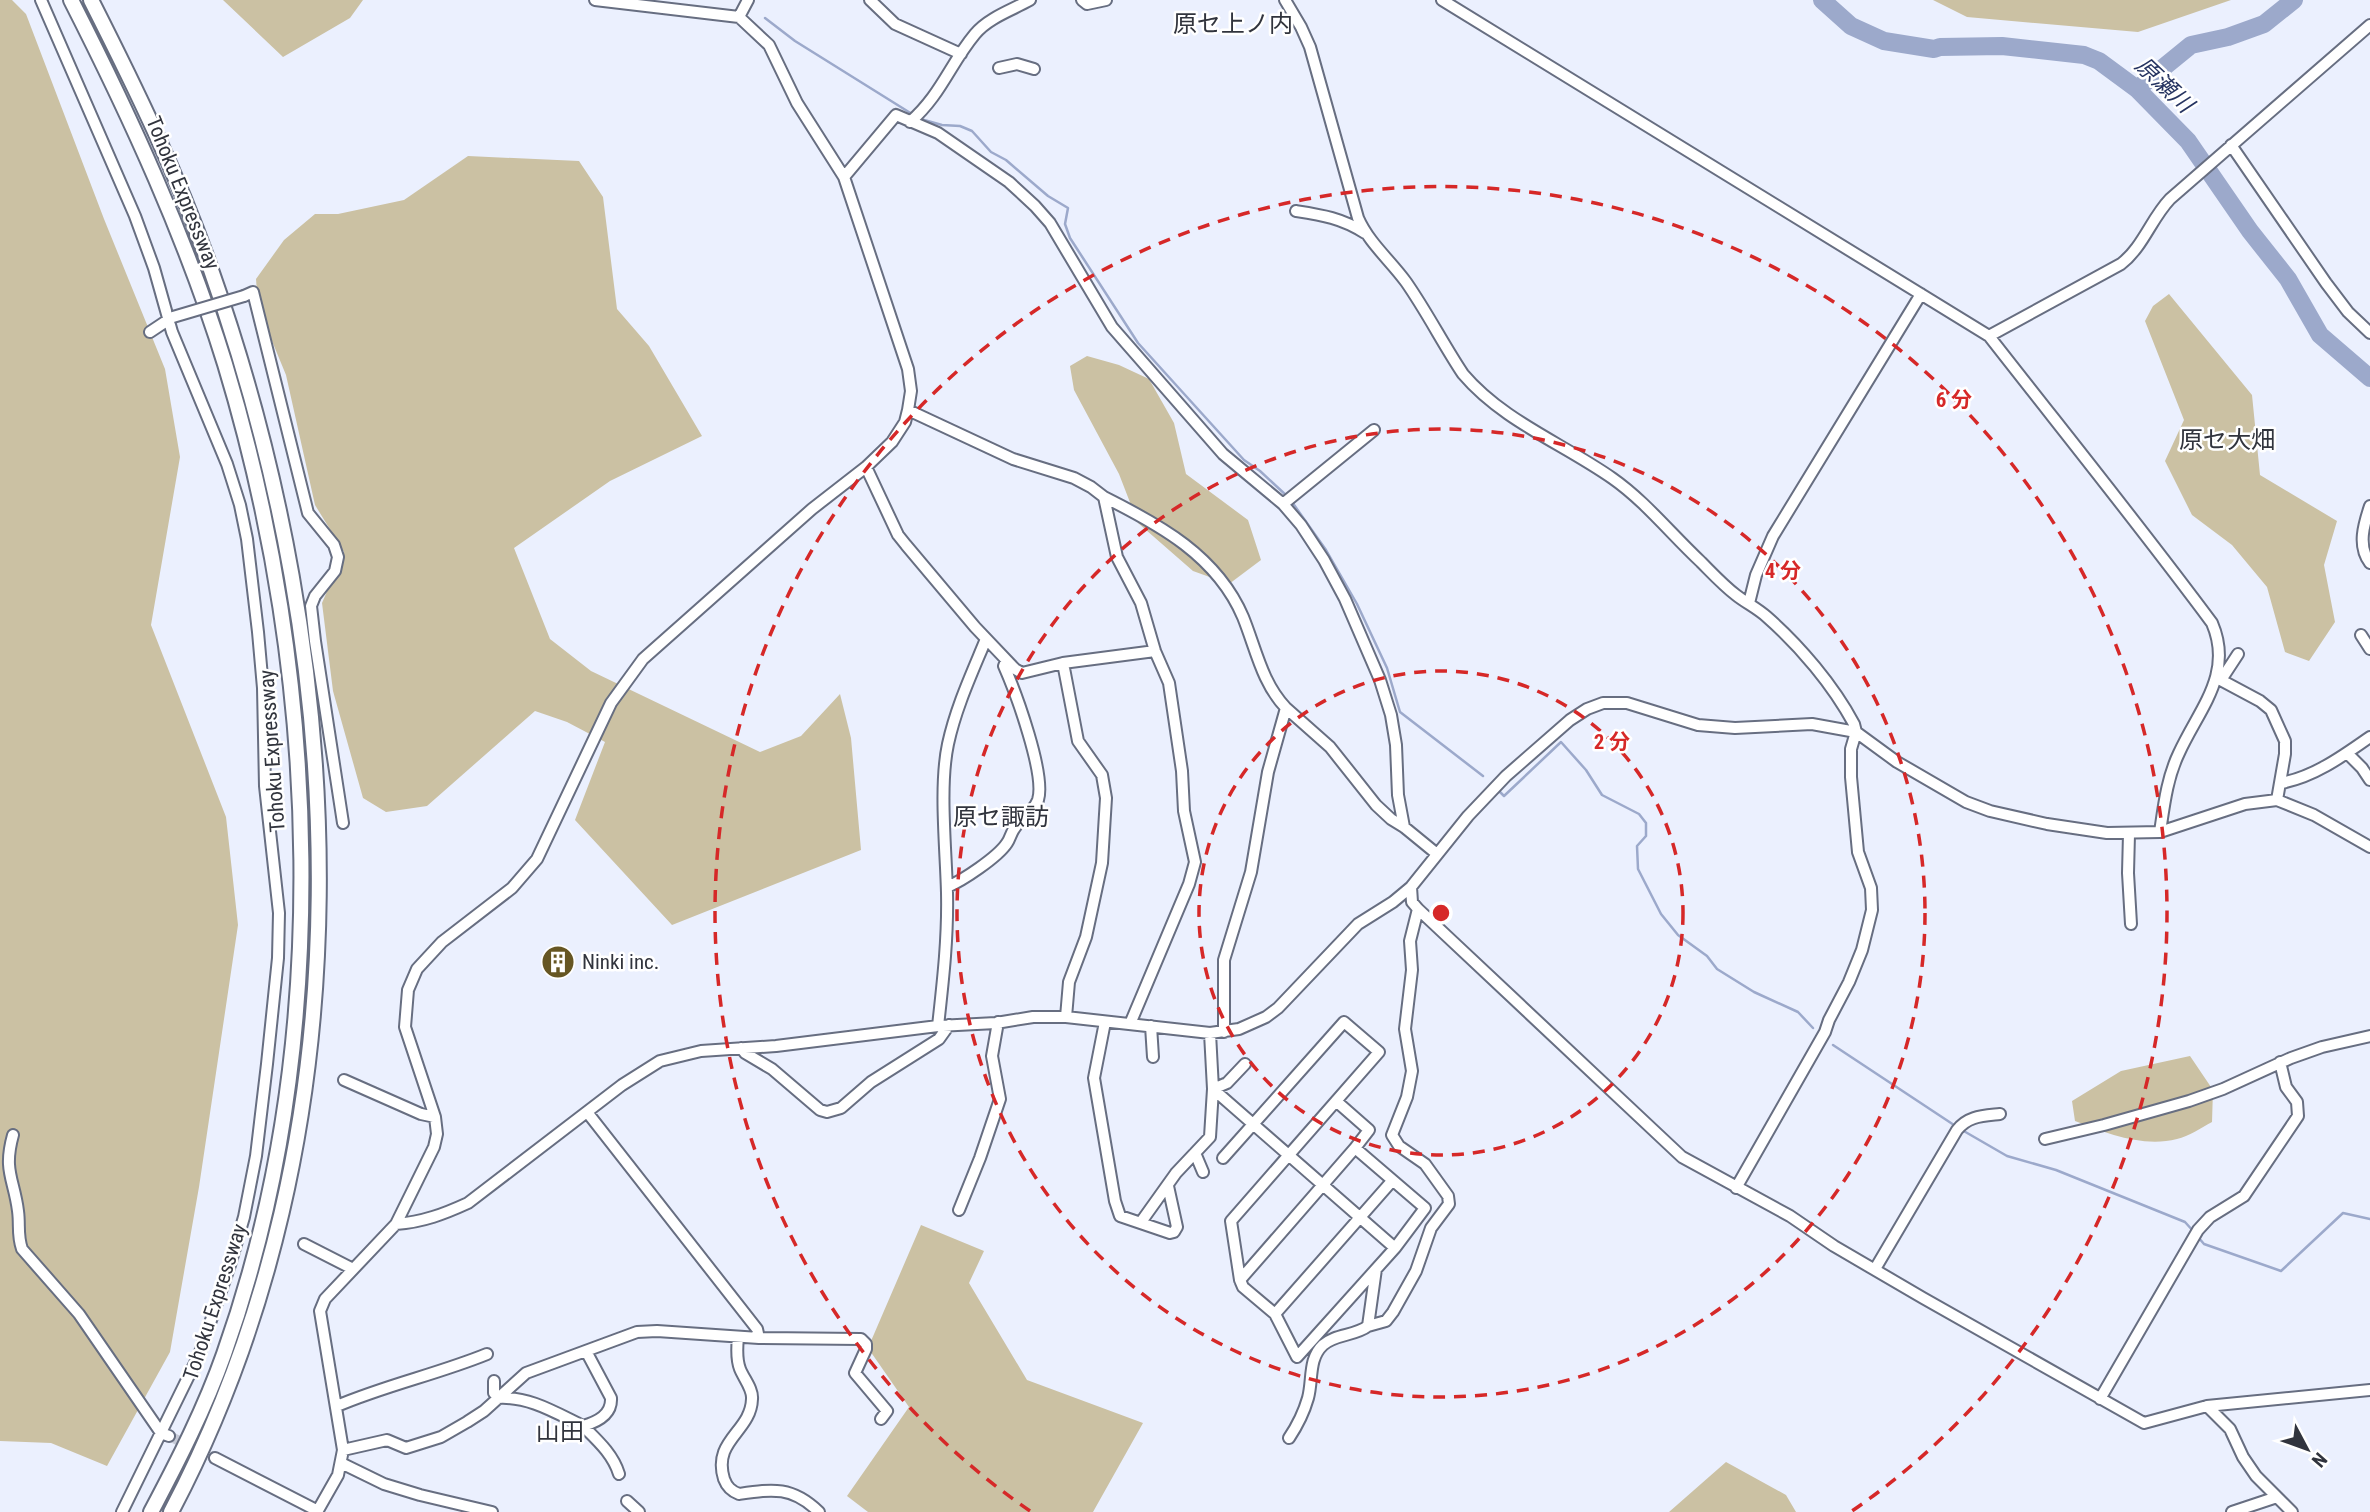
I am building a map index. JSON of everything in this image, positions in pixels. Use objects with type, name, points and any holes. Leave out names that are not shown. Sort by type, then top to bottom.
[{"type":"highway","name":"Tohoku Expressway","points":[[71,0],[164,195],[195,275],[225,365],[264,519],[277,591],[290,683],[297,766],[300,971],[288,1091],[278,1157],[244,1293],[223,1357],[173,1470],[151,1512]]},
{"type":"highway","name":"Tohoku Expressway","points":[[91,0],[180,188],[210,266],[239,356],[281,516],[295,590],[307,680],[314,764],[318,847],[316,974],[306,1084],[295,1159],[282,1220],[260,1299],[237,1365],[198,1458],[171,1512]]},
{"type":"street","points":[[41,0],[135,216],[227,464],[247,539],[263,688],[269,830],[279,913],[278,958],[267,1064],[256,1156],[244,1217],[199,1355],[165,1435],[122,1512]]},
{"type":"street","points":[[215,1458],[318,1512],[333,1486],[343,1450],[320,1311],[325,1299],[396,1224],[434,1147],[435,1117],[404,1027],[408,990],[417,969],[442,942],[512,888],[537,859],[611,703],[643,659],[812,509],[866,467],[892,442],[905,422],[912,391],[908,369],[844,177],[797,103],[769,45],[739,17],[602,0]]},
{"type":"street","points":[[739,17],[748,0]]},
{"type":"street","points":[[870,0],[895,24],[961,54]]},
{"type":"street","points":[[910,122],[927,107],[976,33],[987,23],[1030,0]]},
{"type":"street","points":[[1083,0],[1087,4],[1106,0]]},
{"type":"street","points":[[1285,0],[1310,47],[1358,218],[1365,233],[1406,282],[1452,357],[1475,387],[1541,435],[1615,480],[1659,518],[1683,545],[1736,595],[1783,632],[1820,674],[1849,715],[1856,732],[1851,749],[1852,787],[1858,852],[1871,888],[1872,910],[1862,950],[1819,1043],[1736,1188]]},
{"type":"street","points":[[1449,2],[1989,336],[2040,404],[2116,495],[2212,623],[2218,642],[2219,679]]},
{"type":"street","points":[[1989,336],[2121,264],[2138,248],[2158,212],[2370,24]]},
{"type":"street","points":[[999,68],[1017,64],[1034,69]]},
{"type":"street","points":[[844,177],[896,115],[938,133],[1009,182],[1050,223],[1112,327],[1223,454],[1287,499],[1324,560],[1345,599],[1380,680],[1391,715],[1396,744],[1398,795],[1404,827]]},
{"type":"street","points":[[2230,147],[2348,312],[2370,333]]},
{"type":"street","points":[[1296,211],[1332,216],[1365,233]]},
{"type":"street","points":[[150,332],[171,319],[253,292],[309,513],[334,545],[338,557],[335,571],[315,596],[311,606],[343,823]]},
{"type":"street","points":[[1749,603],[1756,575],[1773,536],[1921,294]]},
{"type":"street","points":[[908,410],[1013,459],[1074,478],[1171,533],[1216,572],[1242,614],[1274,695],[1330,747],[1376,805],[1437,854]]},
{"type":"street","points":[[1287,499],[1374,430]]},
{"type":"street","points":[[866,467],[898,535],[986,639],[1006,661],[1022,673],[1063,663],[1155,651]]},
{"type":"street","points":[[1104,497],[1116,557],[1141,603],[1155,651],[1169,683],[1182,771],[1184,811],[1195,862],[1189,884],[1130,1024]]},
{"type":"street","points":[[2370,506],[2363,524],[2363,546],[2370,563]]},
{"type":"street","points":[[2361,635],[2370,649]]},
{"type":"street","points":[[741,1048],[772,1069],[820,1110],[827,1112],[841,1108],[871,1082],[939,1039],[944,1026],[946,955],[947,747],[957,708],[986,639]]},
{"type":"street","points":[[2160,832],[2168,784],[2179,752],[2219,679],[2238,654]]},
{"type":"street","points":[[947,887],[961,881],[1007,844],[1018,822],[1032,811],[1038,800],[1040,784],[1035,762],[1014,688],[1004,666],[1006,661]]},
{"type":"street","points":[[1063,663],[1078,741],[1102,775],[1106,799],[1100,874],[1086,937],[1069,982],[1066,1017]]},
{"type":"street","points":[[2219,679],[2271,710],[2285,741],[2277,800]]},
{"type":"street","points":[[396,1224],[418,1222],[443,1215],[468,1203],[622,1085],[660,1061],[701,1051],[827,1041],[1033,1017],[1066,1017],[1210,1033],[1251,1024],[1278,1008],[1358,924],[1411,887],[1506,775],[1570,720],[1602,703],[1627,703],[1698,725],[1735,728],[1812,724],[1856,732],[1897,762],[1966,802],[1990,811],[2057,825],[2106,833],[2160,832],[2245,803],[2277,800],[2314,815],[2370,847]]},
{"type":"street","points":[[1224,1032],[1224,960],[1251,872],[1268,772],[1286,708]]},
{"type":"street","points":[[2281,783],[2293,781],[2322,768],[2370,737]]},
{"type":"street","points":[[2347,753],[2370,780]]},
{"type":"street","points":[[2129,834],[2131,924]]},
{"type":"street","points":[[1411,887],[1412,902],[1418,909],[1682,1157],[1790,1216],[1834,1246],[2144,1423],[2207,1406],[2370,1390]]},
{"type":"street","points":[[1289,1438],[1308,1396],[1314,1357],[1323,1345],[1336,1337],[1362,1331],[1368,1326],[1386,1321],[1416,1271],[1431,1228],[1449,1204],[1448,1196],[1426,1164],[1399,1146],[1392,1135],[1407,1097],[1412,1071],[1405,1029],[1412,970],[1410,941],[1418,909]]},
{"type":"street","points":[[958,1210],[981,1158],[1000,1099],[992,1056],[998,1022]]},
{"type":"street","points":[[1105,1022],[1094,1078],[1115,1201],[1120,1216],[1174,1232],[1177,1227],[1168,1186]]},
{"type":"street","points":[[1223,1158],[1344,1022],[1379,1052],[1231,1221],[1243,1287],[1275,1314],[1297,1357],[1395,1248],[1424,1208],[1355,1148]]},
{"type":"street","points":[[1151,1026],[1153,1058]]},
{"type":"street","points":[[1141,1222],[1176,1173],[1210,1137],[1213,1089],[1210,1033]]},
{"type":"street","points":[[2045,1139],[2189,1101],[2322,1047],[2370,1037]]},
{"type":"street","points":[[2100,1399],[2190,1241],[2210,1217],[2244,1196],[2292,1126],[2299,1110],[2297,1102],[2286,1087],[2280,1062]]},
{"type":"street","points":[[1213,1089],[1227,1083],[1245,1065]]},
{"type":"street","points":[[344,1080],[421,1114],[435,1117]]},
{"type":"street","points":[[1213,1089],[1395,1248]]},
{"type":"street","points":[[1240,1280],[1369,1130],[1336,1101]]},
{"type":"street","points":[[587,1112],[757,1329],[759,1338]]},
{"type":"street","points":[[1875,1269],[1960,1127],[1972,1118],[2000,1114]]},
{"type":"street","points":[[13,1135],[8,1153],[10,1179],[19,1212],[18,1236],[22,1249],[79,1314],[165,1435]]},
{"type":"street","points":[[1195,1153],[1203,1172]]},
{"type":"street","points":[[1275,1314],[1392,1181]]},
{"type":"street","points":[[304,1244],[353,1269]]},
{"type":"street","points":[[1368,1326],[1377,1269]]},
{"type":"street","points":[[343,1450],[387,1440],[406,1448],[421,1441],[441,1437],[476,1416],[526,1373],[637,1332],[759,1338],[861,1339],[866,1344],[866,1349],[855,1373],[887,1411],[881,1419]]},
{"type":"street","points":[[738,1337],[738,1366],[752,1395],[752,1402],[745,1419],[724,1450],[722,1460],[725,1482],[739,1494],[780,1489],[790,1492],[819,1512]]},
{"type":"street","points":[[583,1426],[605,1416],[612,1407],[611,1398],[586,1351]]},
{"type":"street","points":[[337,1406],[367,1393],[451,1369],[488,1354]]},
{"type":"street","points":[[494,1381],[494,1393],[498,1398]]},
{"type":"street","points":[[498,1398],[510,1397],[533,1403],[583,1426],[608,1453],[619,1474]]},
{"type":"street","points":[[533,1403],[554,1401]]},
{"type":"street","points":[[2207,1406],[2230,1429],[2243,1457],[2256,1476],[2292,1512]]},
{"type":"street","points":[[341,1463],[384,1484],[492,1512]]},
{"type":"street","points":[[2232,1512],[2277,1497]]},
{"type":"street","points":[[627,1501],[639,1512]]},
{"type":"shaded area","points":[[0,0],[12,0],[26,14],[104,219],[165,369],[180,457],[151,625],[226,817],[238,925],[199,1187],[170,1352],[107,1466],[51,1443],[0,1441]]},
{"type":"shaded area","points":[[223,0],[363,0],[350,18],[283,57]]},
{"type":"shaded area","points":[[1933,0],[2231,0],[2138,32],[1967,17]]},
{"type":"shaded area","points":[[468,156],[579,161],[603,197],[617,309],[649,346],[702,436],[610,481],[514,548],[550,639],[591,671],[760,752],[801,736],[840,694],[851,738],[861,850],[672,925],[575,820],[605,742],[567,722],[535,711],[427,806],[386,812],[363,798],[333,691],[322,603],[344,552],[315,505],[286,375],[258,307],[256,279],[284,240],[315,214],[338,214],[404,200]]},
{"type":"shaded area","points":[[2169,294],[2252,395],[2260,475],[2337,521],[2324,565],[2335,622],[2309,661],[2285,652],[2267,587],[2232,545],[2192,515],[2165,461],[2184,420],[2145,321],[2153,306]]},
{"type":"shaded area","points":[[1087,356],[1119,365],[1149,379],[1174,423],[1186,474],[1248,520],[1261,560],[1229,584],[1193,571],[1138,523],[1119,474],[1074,390],[1070,366]]},
{"type":"shaded area","points":[[2190,1056],[2213,1090],[2212,1122],[2177,1139],[2151,1142],[2125,1138],[2075,1121],[2072,1101],[2121,1071]]},
{"type":"shaded area","points":[[921,1225],[984,1251],[969,1283],[1027,1380],[1143,1423],[1093,1512],[868,1512],[847,1496],[909,1407],[868,1348]]},
{"type":"shaded area","points":[[1726,1462],[1786,1495],[1796,1512],[1669,1512]]},
{"type":"waterway","name":"原瀬川","points":[[1822,0],[1851,26],[1884,41],[1934,49],[2002,46],[2084,55],[2099,61],[2137,89],[2188,141],[2250,231],[2288,279],[2320,335],[2370,378]]},
{"type":"waterway","points":[[2137,89],[2191,45],[2228,37],[2264,24],[2294,0]]},
{"type":"waterway","points":[[765,18],[795,41],[912,114]]},
{"type":"waterway","points":[[917,118],[942,125],[960,126],[972,131],[991,152],[1006,160],[1048,196],[1068,208],[1065,224],[1070,238],[1138,343],[1244,460],[1288,497]]},
{"type":"waterway","points":[[1292,502],[1326,550],[1357,604],[1387,668],[1400,712],[1483,776]]},
{"type":"waterway","points":[[1500,792],[1504,796],[1561,742],[1586,770],[1602,795],[1639,814],[1646,823],[1646,836],[1637,846],[1638,869],[1661,914],[1678,935],[1707,956],[1717,969],[1754,992],[1798,1012],[1813,1028]]},
{"type":"waterway","points":[[1833,1045],[1957,1127]]},
{"type":"waterway","points":[[1962,1130],[2007,1156],[2056,1170],[2185,1222],[2194,1232]]},
{"type":"waterway","points":[[2198,1237],[2204,1244],[2281,1271],[2343,1213],[2370,1219]]},
{"type":"tunnel","points":[[169,1436],[215,1458]]},
{"type":"place","name":"Ninki inc.","points":[[558,962]]},
{"type":"district","name":"原セ上ノ内","points":[[1233,24]]},
{"type":"district","name":"原セ大畑","points":[[2227,440]]},
{"type":"district","name":"原セ諏訪","points":[[1001,817]]},
{"type":"district","name":"山田","points":[[560,1432]]}]
